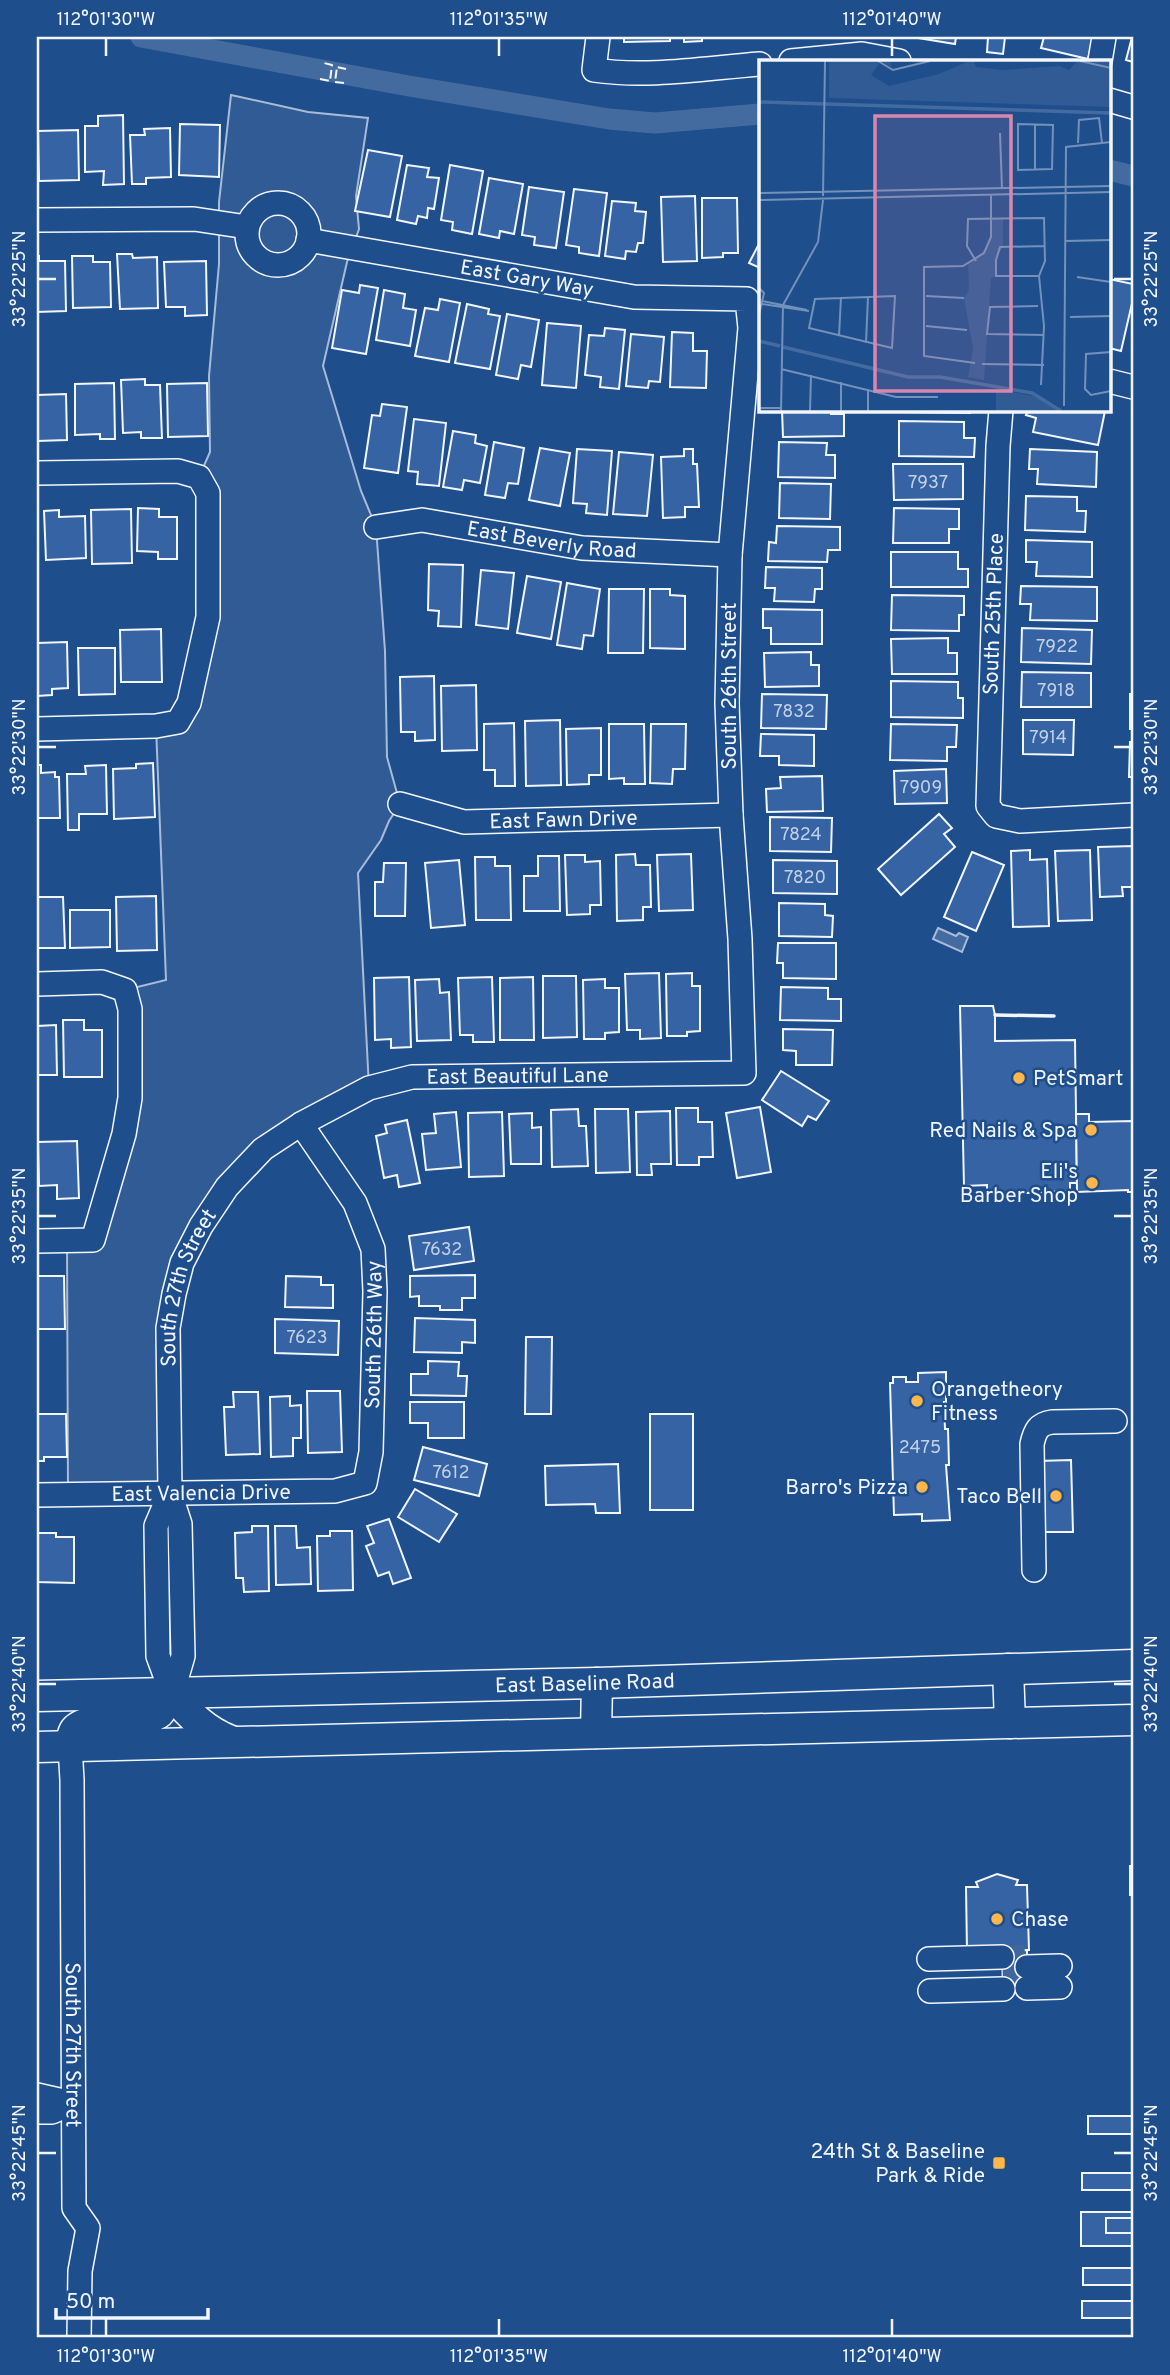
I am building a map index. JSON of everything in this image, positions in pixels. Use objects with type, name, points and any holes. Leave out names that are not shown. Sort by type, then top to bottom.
[{"type":"main road","name":"East Baseline Road","points":[[37,1696],[597,1683],[1133,1665]]},
{"type":"main road","points":[[1008,1669],[1010,1723]]},
{"type":"main road","points":[[596,1733],[597,1683]]},
{"type":"main road","points":[[71,1746],[73,1732],[82,1724],[151,1717],[159,1713],[172,1694],[196,1721],[215,1735],[235,1742]]},
{"type":"main road","points":[[37,1705],[54,1721],[71,1746]]},
{"type":"main road","points":[[37,1747],[1133,1720]]},
{"type":"street","points":[[598,37],[593,70],[660,72],[759,64]]},
{"type":"street","points":[[1100,60],[1104,37]]},
{"type":"street","points":[[801,60],[862,54],[894,60]]},
{"type":"street","points":[[1110,100],[1133,107]]},
{"type":"street","points":[[286,204],[296,208],[304,216],[308,225],[308,240],[303,253],[296,259],[279,265],[270,264],[254,254],[249,246],[247,227],[257,211],[266,205],[286,204]]},
{"type":"street","points":[[37,220],[194,219],[247,227]]},
{"type":"street","name":"East Gary Way","points":[[308,240],[634,297],[747,299]]},
{"type":"street","name":"South 26th Street","points":[[744,1073],[740,939],[731,815],[727,703],[730,555],[750,328],[747,299]]},
{"type":"street","points":[[1110,381],[1133,387]]},
{"type":"street","name":"South 25th Place","points":[[1001,411],[997,460],[988,806],[996,816],[1020,821],[1133,815]]},
{"type":"street","points":[[37,473],[178,471],[199,477],[208,493],[208,617],[188,703],[178,722],[156,726],[37,729]]},
{"type":"street","name":"East Beverly Road","points":[[376,527],[422,520],[582,548],[730,555]]},
{"type":"street","name":"East Fawn Drive","points":[[400,804],[464,822],[731,815]]},
{"type":"street","points":[[37,984],[102,982],[125,990],[130,1009],[130,1098],[124,1134],[93,1240],[37,1241]]},
{"type":"street","name":"East Beautiful Lane","points":[[301,1124],[369,1088],[412,1077],[744,1073]]},
{"type":"street","name":"South 26th Way","points":[[301,1124],[355,1203],[373,1249],[375,1291],[371,1452],[365,1483]]},
{"type":"street","name":"South 27th Street","points":[[172,1694],[158,1656],[156,1526],[170,1493],[168,1328],[173,1294],[182,1263],[201,1226],[227,1187],[263,1150],[301,1124]]},
{"type":"street","points":[[1034,1570],[1032,1444],[1036,1429],[1044,1423],[1052,1422],[1115,1421]]},
{"type":"street","name":"East Valencia Drive","points":[[37,1495],[335,1490],[365,1483]]},
{"type":"street","name":"South 27th Street","points":[[71,1746],[74,2208],[88,2228],[80,2272],[79,2338]]},
{"type":"street","points":[[1060,1971],[1027,1972],[1060,1971]]},
{"type":"street","points":[[1003,1973],[930,1975],[1003,1973]]},
{"type":"street","points":[[37,2095],[72,2104]]},
{"type":"street","points":[[37,2112],[51,2112],[72,2104]]},
{"type":"shaded area","points":[[231,95],[308,112],[368,118],[356,196],[359,229],[347,262],[323,366],[361,491],[376,527],[385,651],[387,757],[400,804],[381,840],[358,873],[369,1088],[263,1149],[182,1263],[170,1493],[68,1494],[67,1241],[93,1239],[124,1134],[125,990],[166,980],[156,726],[178,722],[208,617],[199,477],[210,452],[209,376],[219,264],[219,202]]},
{"type":"shaded area","points":[[938,928],[956,936],[959,933],[968,937],[962,952],[933,939]]},
{"type":"building","points":[[624,37],[670,37],[670,41],[624,42]]},
{"type":"building","points":[[684,37],[702,37],[702,41],[684,42]]},
{"type":"building","points":[[912,37],[956,37],[955,44]]},
{"type":"building","points":[[988,37],[1005,37],[1003,54],[987,52]]},
{"type":"building","points":[[1044,37],[1093,37],[1088,59],[1041,48]]},
{"type":"building","points":[[1133,37],[1133,62],[1126,60]]},
{"type":"building","points":[[123,115],[124,184],[103,185],[104,171],[85,172],[85,126],[98,126],[98,116]]},
{"type":"building","points":[[180,124],[220,125],[219,177],[179,175]]},
{"type":"building","points":[[170,128],[171,177],[146,178],[146,184],[132,184],[130,135],[145,135],[144,129]]},
{"type":"building","points":[[78,130],[79,180],[39,181],[38,131]]},
{"type":"building","points":[[368,150],[402,156],[390,217],[355,211]]},
{"type":"building","points":[[407,165],[429,168],[427,177],[439,178],[434,209],[428,208],[427,218],[418,216],[416,224],[397,220]]},
{"type":"building","points":[[450,165],[483,171],[472,234],[452,230],[453,222],[441,220]]},
{"type":"building","points":[[489,178],[523,184],[514,234],[500,231],[499,238],[479,234]]},
{"type":"building","points":[[529,187],[564,192],[556,248],[534,245],[535,237],[522,235]]},
{"type":"building","points":[[574,189],[607,193],[599,256],[579,253],[579,247],[566,245]]},
{"type":"building","points":[[695,196],[697,261],[663,262],[661,197]]},
{"type":"building","points":[[702,198],[737,198],[738,253],[702,258]]},
{"type":"building","points":[[612,201],[636,203],[635,211],[646,212],[643,243],[638,243],[636,252],[626,251],[625,259],[605,256]]},
{"type":"building","points":[[759,244],[759,268],[749,263]]},
{"type":"building","points":[[117,254],[132,254],[133,258],[157,257],[158,308],[120,309]]},
{"type":"building","points":[[37,256],[39,261],[65,261],[66,311],[37,312]]},
{"type":"building","points":[[72,256],[93,256],[93,262],[110,262],[111,307],[73,308]]},
{"type":"building","points":[[206,261],[207,315],[185,316],[185,307],[166,307],[164,262]]},
{"type":"building","points":[[1110,279],[1133,284],[1133,299],[1121,351],[1110,348]]},
{"type":"building","points":[[360,285],[378,288],[366,354],[332,348],[342,290],[359,293]]},
{"type":"building","points":[[384,290],[405,294],[403,308],[416,310],[410,346],[376,340]]},
{"type":"building","points":[[440,299],[460,303],[449,362],[415,356],[425,308],[438,310]]},
{"type":"building","points":[[467,304],[489,309],[488,314],[500,316],[490,369],[455,363]]},
{"type":"building","points":[[507,314],[539,320],[531,367],[521,365],[518,379],[496,375]]},
{"type":"building","points":[[547,323],[581,326],[576,388],[542,385]]},
{"type":"building","points":[[605,328],[625,330],[619,389],[600,387],[601,377],[585,375],[589,335],[604,336]]},
{"type":"building","points":[[672,332],[693,333],[693,351],[707,351],[706,388],[670,387]]},
{"type":"building","points":[[631,334],[664,337],[660,382],[649,381],[648,388],[626,386]]},
{"type":"building","points":[[145,379],[145,385],[160,385],[162,438],[141,438],[141,432],[123,433],[121,380]]},
{"type":"building","points":[[114,383],[115,439],[100,439],[100,434],[75,435],[75,384]]},
{"type":"building","points":[[207,383],[208,436],[168,437],[167,384]]},
{"type":"building","points":[[66,394],[67,440],[37,441],[37,395]]},
{"type":"building","points":[[382,404],[407,407],[398,473],[364,468],[372,415],[380,416]]},
{"type":"building","points":[[782,411],[831,411],[831,414],[844,414],[844,436],[783,437]]},
{"type":"building","points":[[970,411],[970,413],[902,412]]},
{"type":"building","points":[[1028,411],[1105,411],[1098,445],[1033,432],[1036,418],[1026,415]]},
{"type":"building","points":[[414,419],[446,423],[439,486],[417,484],[418,472],[408,471]]},
{"type":"building","points":[[899,421],[964,422],[964,438],[975,438],[974,457],[899,456]]},
{"type":"building","points":[[453,431],[476,435],[475,443],[487,446],[480,483],[464,480],[462,490],[443,487]]},
{"type":"building","points":[[494,442],[524,448],[518,484],[508,483],[505,498],[485,495]]},
{"type":"building","points":[[779,442],[827,443],[826,455],[835,455],[835,478],[778,477]]},
{"type":"building","points":[[540,448],[570,453],[560,506],[529,500]]},
{"type":"building","points":[[577,449],[612,451],[607,515],[586,513],[587,504],[573,503]]},
{"type":"building","points":[[684,449],[693,449],[693,464],[697,464],[699,507],[685,507],[685,517],[663,518],[661,457],[684,456]]},
{"type":"building","points":[[1030,449],[1097,452],[1096,487],[1037,484],[1038,469],[1029,469]]},
{"type":"building","points":[[619,452],[653,455],[647,516],[613,514]]},
{"type":"building","points":[[893,464],[963,464],[963,499],[894,500]]},
{"type":"building","points":[[780,483],[831,484],[830,519],[779,518]]},
{"type":"building","points":[[1026,496],[1077,497],[1077,511],[1086,511],[1085,532],[1025,530]]},
{"type":"building","points":[[138,508],[159,509],[159,517],[177,517],[177,559],[158,559],[158,552],[137,551]]},
{"type":"building","points":[[894,508],[959,509],[959,529],[949,529],[949,543],[893,543]]},
{"type":"building","points":[[131,509],[132,563],[92,564],[91,510]]},
{"type":"building","points":[[59,510],[59,517],[85,516],[86,558],[46,560],[44,511]]},
{"type":"building","points":[[777,526],[840,527],[840,550],[828,550],[827,562],[768,561],[769,542],[776,543]]},
{"type":"building","points":[[1026,540],[1092,542],[1092,577],[1036,576],[1037,562],[1026,562]]},
{"type":"building","points":[[891,552],[958,552],[958,569],[968,569],[968,587],[891,587]]},
{"type":"building","points":[[429,564],[463,565],[461,627],[438,626],[439,611],[428,610]]},
{"type":"building","points":[[766,567],[822,568],[822,589],[815,589],[814,602],[774,601],[775,588],[765,588]]},
{"type":"building","points":[[481,570],[514,573],[508,629],[476,625]]},
{"type":"building","points":[[527,576],[561,582],[551,639],[517,633]]},
{"type":"building","points":[[567,583],[600,589],[593,636],[584,635],[582,649],[557,645]]},
{"type":"building","points":[[1021,586],[1097,587],[1097,621],[1030,620],[1031,604],[1020,604]]},
{"type":"building","points":[[609,589],[644,589],[643,653],[608,653]]},
{"type":"building","points":[[650,589],[670,589],[670,595],[685,596],[685,649],[650,648]]},
{"type":"building","points":[[892,595],[964,596],[964,615],[959,615],[959,631],[891,630]]},
{"type":"building","points":[[763,609],[822,610],[822,644],[771,644],[771,628],[763,628]]},
{"type":"building","points":[[1022,628],[1092,630],[1091,664],[1021,662]]},
{"type":"building","points":[[161,629],[162,682],[121,682],[120,630]]},
{"type":"building","points":[[948,638],[948,653],[957,653],[957,674],[892,674],[891,639]]},
{"type":"building","points":[[67,642],[68,688],[52,689],[52,695],[37,696],[37,643]]},
{"type":"building","points":[[78,648],[115,648],[115,694],[79,695]]},
{"type":"building","points":[[811,652],[811,665],[819,665],[819,686],[765,687],[764,653]]},
{"type":"building","points":[[1022,672],[1091,673],[1091,707],[1021,707]]},
{"type":"building","points":[[434,676],[435,740],[415,741],[415,732],[401,732],[400,677]]},
{"type":"building","points":[[891,681],[958,682],[958,698],[963,698],[963,718],[891,717]]},
{"type":"building","points":[[476,685],[477,750],[442,751],[441,686]]},
{"type":"building","points":[[762,694],[827,695],[826,729],[761,728]]},
{"type":"building","points":[[1130,694],[1133,694],[1133,729],[1130,729]]},
{"type":"building","points":[[560,720],[561,785],[526,786],[525,721]]},
{"type":"building","points":[[1023,720],[1074,720],[1073,755],[1023,754]]},
{"type":"building","points":[[514,723],[515,786],[495,786],[495,770],[484,770],[484,724]]},
{"type":"building","points":[[609,724],[644,724],[645,784],[624,784],[624,778],[609,779]]},
{"type":"building","points":[[651,724],[686,724],[685,769],[673,769],[672,784],[650,783]]},
{"type":"building","points":[[891,724],[957,725],[956,747],[947,747],[947,761],[890,760]]},
{"type":"building","points":[[601,728],[601,775],[589,775],[589,784],[567,785],[566,729]]},
{"type":"building","points":[[761,734],[814,735],[814,766],[779,765],[779,756],[760,756]]},
{"type":"building","points":[[1130,742],[1133,742],[1133,777],[1129,777]]},
{"type":"building","points":[[153,763],[155,817],[114,819],[113,769],[136,768],[136,764]]},
{"type":"building","points":[[37,765],[41,765],[41,773],[55,772],[55,777],[59,777],[60,818],[37,818]]},
{"type":"building","points":[[106,765],[107,814],[79,814],[79,830],[68,830],[67,774],[86,774],[85,766]]},
{"type":"building","points":[[946,769],[947,803],[895,804],[894,771]]},
{"type":"building","points":[[822,776],[823,811],[767,812],[766,789],[781,788],[780,777]]},
{"type":"building","points":[[939,814],[952,828],[944,834],[955,847],[901,895],[878,869]]},
{"type":"building","points":[[770,817],[832,818],[831,852],[770,851]]},
{"type":"building","points":[[1133,846],[1133,887],[1122,887],[1123,896],[1100,897],[1098,847]]},
{"type":"building","points":[[1030,850],[1030,860],[1047,859],[1049,926],[1013,927],[1011,851]]},
{"type":"building","points":[[1090,850],[1092,920],[1058,921],[1055,851]]},
{"type":"building","points":[[972,852],[1004,865],[976,931],[944,917]]},
{"type":"building","points":[[635,854],[636,865],[650,865],[651,907],[643,907],[643,920],[617,921],[616,855]]},
{"type":"building","points":[[691,854],[693,910],[659,911],[657,855]]},
{"type":"building","points":[[565,855],[585,855],[585,862],[600,861],[601,905],[590,905],[590,914],[567,915]]},
{"type":"building","points":[[538,856],[559,856],[560,911],[524,911],[524,876],[538,876]]},
{"type":"building","points":[[475,857],[495,857],[495,866],[510,866],[511,920],[476,920]]},
{"type":"building","points":[[459,860],[465,925],[431,928],[425,863]]},
{"type":"building","points":[[773,860],[837,861],[837,894],[773,893]]},
{"type":"building","points":[[384,863],[406,863],[405,916],[375,916],[375,882],[383,882]]},
{"type":"building","points":[[156,896],[157,950],[117,951],[116,897]]},
{"type":"building","points":[[37,897],[63,897],[65,948],[37,948]]},
{"type":"building","points":[[779,903],[825,904],[825,915],[833,916],[832,937],[779,936]]},
{"type":"building","points":[[70,910],[110,910],[110,947],[70,948]]},
{"type":"building","points":[[778,943],[836,943],[836,979],[783,978],[783,963],[777,963]]},
{"type":"building","points":[[659,973],[661,1038],[640,1039],[640,1030],[627,1030],[625,974]]},
{"type":"building","points":[[692,973],[692,986],[700,986],[700,1031],[687,1032],[687,1036],[667,1036],[666,974]]},
{"type":"building","points":[[543,976],[576,976],[577,1037],[543,1038]]},
{"type":"building","points":[[409,977],[411,1047],[391,1048],[391,1039],[375,1040],[374,978]]},
{"type":"building","points":[[492,977],[494,1042],[473,1042],[473,1035],[460,1035],[458,978]]},
{"type":"building","points":[[533,977],[534,1040],[500,1040],[500,978]]},
{"type":"building","points":[[439,979],[440,993],[449,992],[451,1040],[417,1041],[415,980]]},
{"type":"building","points":[[605,979],[605,988],[619,988],[619,1032],[605,1033],[605,1039],[584,1039],[583,980]]},
{"type":"building","points":[[781,987],[828,988],[828,999],[841,999],[841,1021],[780,1020]]},
{"type":"building","name":"PetSmart","points":[[960,1006],[993,1006],[995,1041],[1075,1040],[1077,1183],[1070,1183],[1070,1191],[1006,1194],[987,1193],[987,1185],[964,1186]]},
{"type":"building","points":[[63,1020],[84,1020],[84,1030],[102,1030],[102,1077],[64,1077]]},
{"type":"building","points":[[56,1025],[57,1075],[37,1075],[37,1026]]},
{"type":"building","points":[[783,1029],[833,1030],[832,1065],[796,1065],[796,1051],[783,1050]]},
{"type":"building","points":[[781,1071],[829,1101],[816,1120],[808,1116],[802,1126],[762,1100]]},
{"type":"building","points":[[760,1107],[771,1172],[737,1178],[726,1113]]},
{"type":"building","points":[[676,1108],[698,1108],[698,1122],[712,1122],[713,1157],[699,1157],[699,1165],[677,1165]]},
{"type":"building","points":[[578,1109],[579,1126],[586,1126],[588,1166],[552,1167],[551,1110]]},
{"type":"building","points":[[595,1109],[628,1109],[630,1172],[596,1173]]},
{"type":"building","points":[[670,1111],[671,1164],[651,1164],[652,1175],[637,1175],[636,1112]]},
{"type":"building","points":[[456,1112],[461,1167],[426,1170],[422,1134],[436,1133],[434,1114]]},
{"type":"building","points":[[502,1112],[504,1176],[469,1177],[468,1113]]},
{"type":"building","points":[[532,1113],[532,1128],[541,1127],[541,1164],[511,1164],[509,1114]]},
{"type":"building","points":[[1076,1114],[1089,1114],[1089,1122],[1133,1121],[1133,1192],[1077,1192]]},
{"type":"building","points":[[407,1120],[420,1183],[399,1187],[397,1175],[384,1178],[376,1136],[387,1133],[385,1125]]},
{"type":"building","points":[[77,1141],[79,1198],[57,1199],[57,1185],[39,1186],[38,1142]]},
{"type":"building","points":[[469,1227],[474,1261],[414,1270],[409,1236]]},
{"type":"building","points":[[475,1275],[475,1298],[462,1298],[462,1310],[419,1306],[419,1296],[410,1297],[410,1276]]},
{"type":"building","points":[[37,1276],[64,1276],[65,1329],[37,1329]]},
{"type":"building","points":[[286,1276],[321,1277],[321,1285],[333,1285],[333,1308],[285,1307]]},
{"type":"building","points":[[415,1318],[475,1320],[475,1343],[462,1342],[462,1353],[414,1352]]},
{"type":"building","points":[[275,1319],[339,1321],[338,1355],[275,1353]]},
{"type":"building","points":[[526,1337],[552,1337],[551,1414],[525,1414]]},
{"type":"building","points":[[428,1361],[459,1362],[458,1376],[467,1376],[466,1396],[411,1395],[411,1374],[428,1374]]},
{"type":"building","points":[[946,1372],[944,1402],[945,1429],[948,1429],[949,1465],[946,1465],[950,1520],[922,1521],[922,1514],[894,1515],[890,1383],[893,1383],[893,1377],[906,1377],[906,1382],[918,1382],[918,1373]]},
{"type":"building","points":[[307,1391],[340,1391],[342,1452],[308,1453]]},
{"type":"building","points":[[233,1392],[258,1392],[260,1454],[226,1455],[224,1407],[234,1407]]},
{"type":"building","points":[[290,1396],[290,1406],[301,1405],[301,1438],[293,1438],[293,1456],[271,1457],[270,1397]]},
{"type":"building","points":[[410,1402],[464,1402],[464,1438],[428,1438],[428,1423],[410,1423]]},
{"type":"building","points":[[37,1414],[66,1414],[67,1457],[44,1457],[44,1461],[37,1461]]},
{"type":"building","points":[[650,1414],[693,1414],[693,1510],[650,1510]]},
{"type":"building","points":[[423,1447],[487,1464],[479,1496],[414,1480]]},
{"type":"building","name":"Taco Bell","points":[[1071,1460],[1073,1532],[1040,1532],[1038,1461]]},
{"type":"building","points":[[618,1464],[620,1513],[596,1513],[595,1504],[546,1505],[545,1466]]},
{"type":"building","points":[[415,1489],[457,1514],[439,1542],[398,1517]]},
{"type":"building","points":[[389,1519],[411,1578],[393,1584],[389,1572],[378,1576],[366,1546],[374,1543],[367,1526]]},
{"type":"building","points":[[252,1526],[268,1526],[269,1591],[244,1592],[243,1578],[236,1578],[235,1533],[252,1532]]},
{"type":"building","points":[[275,1526],[296,1526],[297,1548],[310,1547],[311,1584],[276,1585]]},
{"type":"building","points":[[330,1531],[352,1531],[353,1590],[318,1591],[317,1536],[330,1536]]},
{"type":"building","points":[[37,1533],[74,1537],[74,1583],[37,1582]]},
{"type":"building","points":[[1130,1866],[1133,1866],[1133,1895],[1130,1895]]},
{"type":"building","name":"Chase","points":[[997,1874],[1018,1880],[1016,1885],[1027,1885],[1029,1950],[967,1952],[966,1887],[978,1887],[976,1882]]},
{"type":"building","points":[[1027,1950],[1027,1990],[1003,1990],[1002,1951]]},
{"type":"building","points":[[1088,2116],[1133,2116],[1133,2134],[1088,2134]]},
{"type":"building","points":[[1082,2173],[1133,2173],[1133,2190],[1082,2190]]},
{"type":"building","points":[[1081,2212],[1133,2212],[1133,2246],[1081,2246]]},
{"type":"building","points":[[1106,2218],[1133,2218],[1133,2233],[1106,2233]]},
{"type":"building","points":[[1083,2268],[1133,2268],[1133,2285],[1083,2285]]},
{"type":"building","points":[[1082,2301],[1133,2301],[1133,2318],[1082,2318]]},
{"type":"waterway","points":[[141,37],[609,119],[655,123],[759,114]]},
{"type":"waterway","points":[[1110,170],[1133,176]]},
{"type":"tunnel","points":[[1002,1957],[1027,1956]]},
{"type":"tunnel","points":[[1003,1979],[1027,1978]]},
{"type":"fence","points":[[320,79],[330,81],[332,65],[324,63]]},
{"type":"fence","points":[[344,83],[335,82],[337,67],[346,69]]},
{"type":"wall","points":[[995,1015],[1054,1016]]},
{"type":"place","name":"PetSmart","points":[[1019,1078]]},
{"type":"place","name":"Red Nails & Spa","points":[[1091,1130]]},
{"type":"place","name":"Eli's Barber Shop","points":[[1092,1183]]},
{"type":"place","name":"Orangetheory Fitness","points":[[917,1401]]},
{"type":"place","name":"Barro's Pizza","points":[[922,1487]]},
{"type":"place","name":"Taco Bell","points":[[1056,1496]]},
{"type":"place","name":"Chase","points":[[997,1919]]},
{"type":"place","name":"24th St & Baseline Park & Ride","points":[[999,2163]]}]
